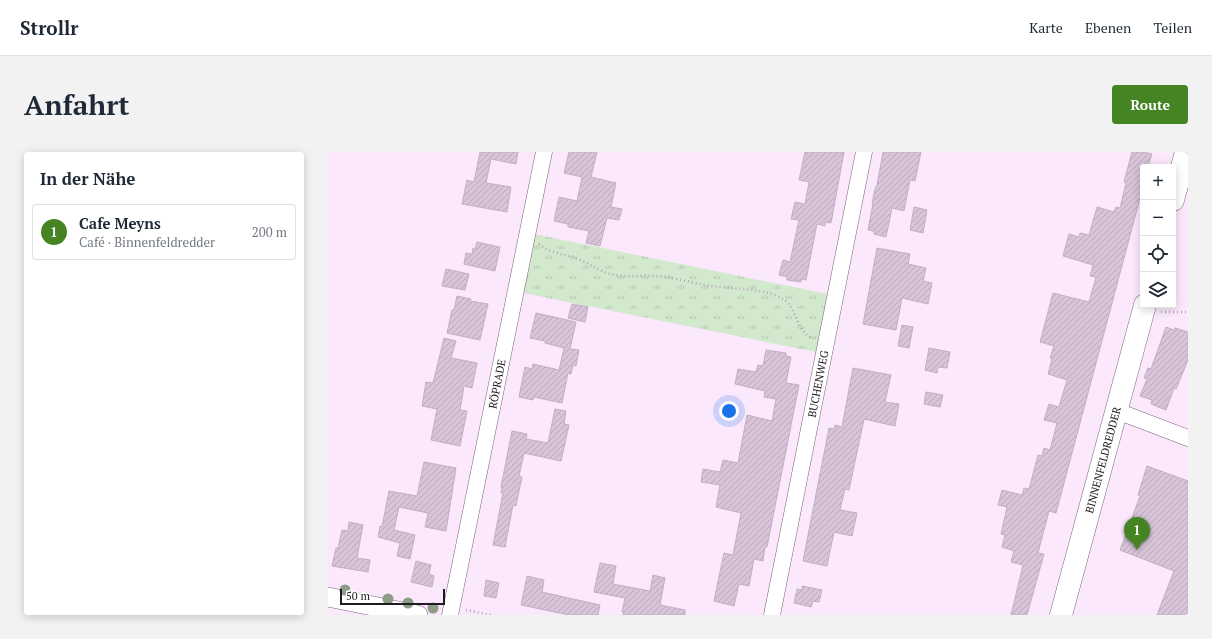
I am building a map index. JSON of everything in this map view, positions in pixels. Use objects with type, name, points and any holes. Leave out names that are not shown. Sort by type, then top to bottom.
[{"type":"main road","points":[[1176,189],[1186,152]]},
{"type":"main road","name":"BINNENFELDREDDER","points":[[1061,615],[1144,308]]},
{"type":"street","name":"RÖPRADE","points":[[450,615],[544,152]]},
{"type":"street","name":"BUCHENWEG","points":[[772,615],[864,152]]},
{"type":"street","points":[[1117,411],[1188,438]]},
{"type":"street","points":[[328,597],[418,615]]},
{"type":"path","points":[[526,240],[537,242],[553,252],[584,261],[615,276],[669,277],[712,286],[747,289],[777,296],[787,301],[792,306],[797,320],[806,334],[812,338],[826,342]]},
{"type":"path","points":[[1144,308],[1188,312]]},
{"type":"green space","points":[[534,234],[828,294],[816,352],[523,293]]},
{"type":"building","points":[[480,152],[518,152],[516,164],[491,159],[486,183],[511,187],[507,212],[462,204],[467,180],[474,182]]},
{"type":"building","points":[[569,152],[597,152],[591,177],[616,183],[611,207],[622,209],[619,220],[607,218],[600,246],[586,243],[589,231],[568,227],[568,224],[554,221],[559,197],[577,201],[582,177],[564,173]]},
{"type":"building","points":[[805,152],[844,152],[831,223],[825,222],[825,226],[817,224],[806,280],[801,279],[801,282],[787,280],[787,277],[779,275],[783,260],[790,262],[799,220],[791,219],[795,202],[805,204],[809,182],[799,180]]},
{"type":"building","points":[[883,152],[921,152],[915,181],[910,180],[904,211],[892,208],[886,237],[874,234],[874,231],[868,230]]},
{"type":"building","points":[[1132,152],[1152,154],[1149,164],[1140,164],[1140,198],[1056,513],[1049,511],[1038,553],[1044,554],[1027,615],[1011,615],[1023,565],[1011,562],[1014,551],[1002,547],[1005,535],[1001,534],[1007,507],[998,505],[1002,490],[1022,495],[1024,488],[1029,489],[1038,455],[1042,456],[1044,448],[1050,450],[1057,423],[1044,420],[1049,404],[1059,407],[1067,380],[1048,374],[1052,359],[1050,358],[1054,346],[1040,342],[1053,293],[1089,302],[1096,277],[1090,276],[1093,265],[1063,256],[1069,234],[1079,237],[1080,233],[1089,235],[1097,207],[1114,212],[1116,207],[1120,208],[1126,183],[1124,182]]},
{"type":"building","points":[[914,207],[927,210],[923,233],[910,230]]},
{"type":"building","points":[[477,242],[500,247],[495,271],[464,264],[466,253],[472,254],[473,248],[475,249]]},
{"type":"building","points":[[877,248],[910,254],[908,264],[926,268],[923,281],[932,283],[928,304],[902,298],[896,330],[863,324]]},
{"type":"building","points":[[446,269],[469,274],[465,290],[442,286]]},
{"type":"building","points":[[457,296],[471,299],[470,301],[488,304],[480,340],[447,333]]},
{"type":"building","points":[[572,304],[588,307],[585,322],[568,318]]},
{"type":"building","points":[[536,313],[576,322],[570,349],[579,350],[576,366],[573,365],[571,374],[568,373],[562,403],[534,397],[533,400],[519,397],[525,367],[532,369],[533,364],[559,370],[564,348],[545,343],[545,341],[530,338]]},
{"type":"building","points":[[902,325],[913,327],[909,348],[898,346]]},
{"type":"building","points":[[1166,327],[1188,332],[1188,360],[1176,389],[1174,388],[1166,410],[1151,404],[1152,400],[1140,396],[1147,379],[1144,378],[1148,368],[1151,369]]},
{"type":"building","points":[[444,338],[456,341],[451,358],[477,363],[472,388],[464,386],[460,410],[467,411],[460,446],[431,440],[437,409],[422,406],[426,382],[433,383]]},
{"type":"building","points":[[929,348],[950,352],[947,368],[938,367],[937,373],[925,370]]},
{"type":"building","points":[[766,350],[786,353],[786,356],[791,357],[786,383],[799,385],[763,561],[754,559],[749,586],[739,584],[734,606],[714,601],[724,553],[733,555],[741,513],[716,507],[720,485],[701,482],[703,469],[720,472],[723,460],[738,463],[747,415],[772,421],[776,399],[764,397],[765,391],[735,384],[738,369],[756,372],[758,365],[763,366]]},
{"type":"building","points":[[853,368],[891,375],[885,402],[899,404],[895,426],[864,419],[849,490],[845,489],[840,510],[857,513],[852,536],[834,532],[827,566],[803,561],[829,428],[834,429],[835,425],[842,427]]},
{"type":"building","points":[[926,392],[943,395],[940,407],[924,404]]},
{"type":"building","points":[[555,409],[566,411],[564,424],[569,425],[561,461],[524,453],[519,476],[522,477],[516,506],[513,505],[505,547],[493,545],[503,493],[501,493],[501,487],[512,431],[527,434],[526,439],[548,443]]},
{"type":"building","points":[[424,462],[456,468],[446,531],[425,527],[428,513],[399,507],[394,530],[415,535],[410,559],[397,556],[400,543],[378,537],[380,526],[382,527],[389,491],[417,496]]},
{"type":"building","points":[[1147,466],[1188,481],[1188,615],[1157,615],[1174,571],[1120,550],[1140,496],[1138,495]]},
{"type":"building","points":[[349,522],[363,525],[357,558],[370,560],[368,572],[332,566],[342,530],[348,531]]},
{"type":"building","points":[[416,561],[431,565],[429,574],[434,576],[432,587],[411,582]]},
{"type":"building","points":[[600,563],[616,566],[613,584],[650,591],[653,575],[665,578],[660,605],[685,610],[685,615],[623,615],[624,612],[622,612],[625,598],[594,592]]},
{"type":"building","points":[[527,576],[544,580],[542,592],[600,605],[598,615],[569,615],[521,605]]},
{"type":"building","points":[[486,580],[499,583],[496,598],[484,596]]},
{"type":"building","points":[[802,586],[822,590],[819,602],[813,601],[811,607],[794,603],[797,589],[802,590]]},
{"type":"place","name":"Cafe Meyns","points":[[1137,550]]}]
